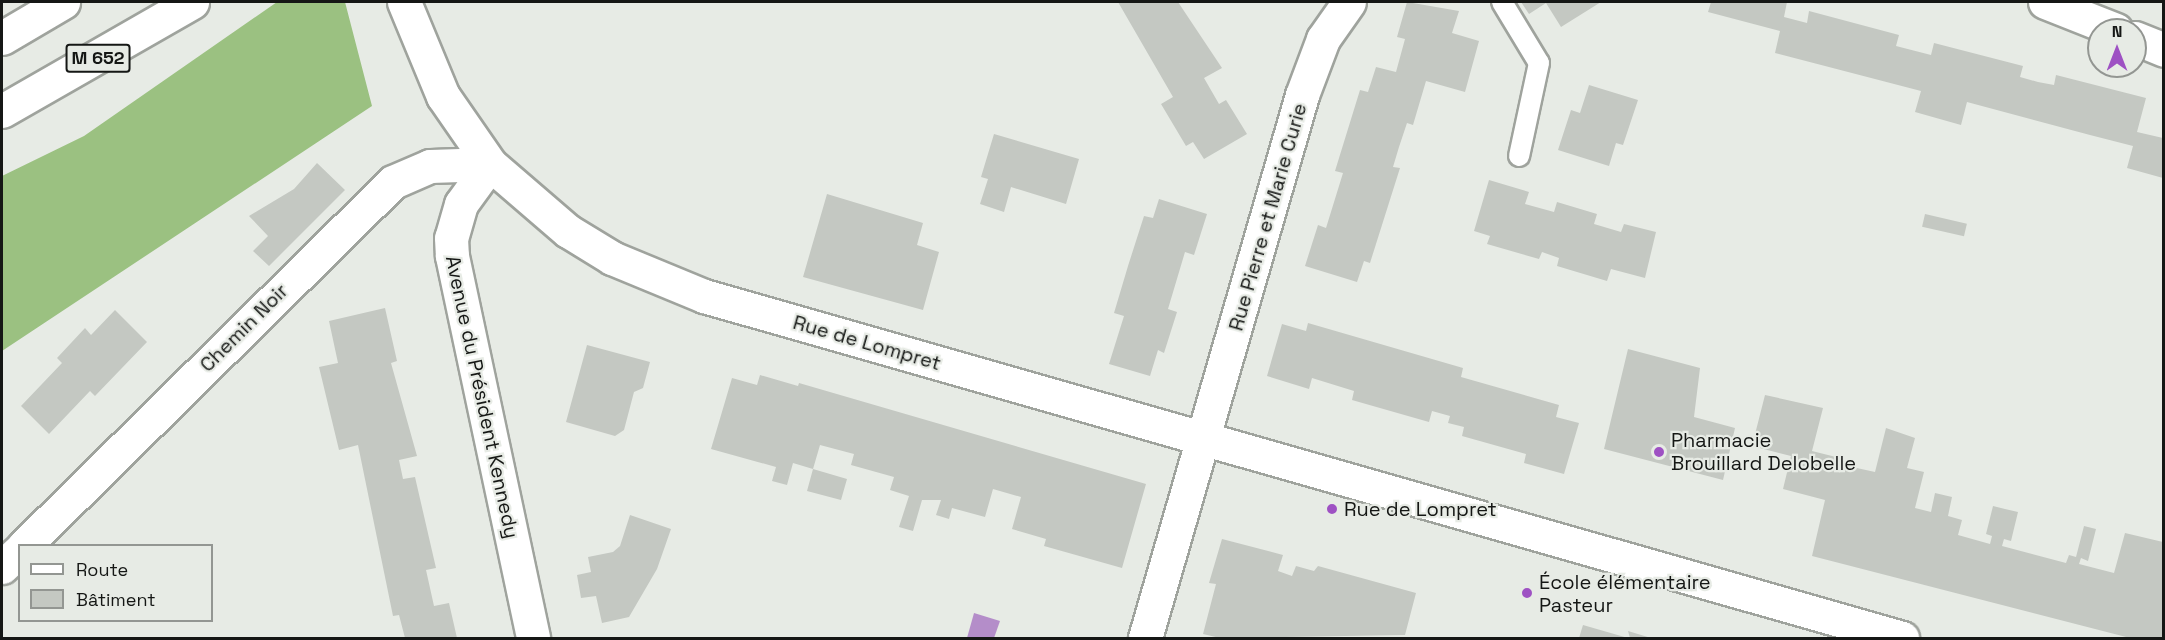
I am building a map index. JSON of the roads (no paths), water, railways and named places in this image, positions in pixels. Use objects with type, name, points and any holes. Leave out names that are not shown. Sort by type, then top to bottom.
[{"type":"main road","points":[[2,38],[63,2]]},
{"type":"main road","name":"M 652","points":[[2,111],[192,2]]},
{"type":"main road","name":"Rue de Lompret","points":[[404,2],[443,96],[490,165],[568,231],[654,277],[760,313],[1902,639]]},
{"type":"main road","name":"Rue Pierre et Marie Curie","points":[[1144,639],[1205,440],[1311,67],[1349,2]]},
{"type":"main road","points":[[2045,2],[2087,19]]},
{"type":"main road","points":[[2147,43],[2163,50]]},
{"type":"main road","name":"Chemin Noir","points":[[26,544],[393,182],[430,166],[490,165]]},
{"type":"main road","name":"Avenue du Président Kennedy","points":[[490,165],[460,204],[451,238],[452,256],[533,639]]},
{"type":"main road","points":[[2,567],[18,552]]},
{"type":"lane","points":[[1502,2],[1539,63],[1519,156]]},
{"type":"place","name":"Pharmacie Brouillard Delobelle","points":[[1659,452]]},
{"type":"place","name":"Rue de Lompret","points":[[1332,509]]},
{"type":"place","name":"École élémentaire Pasteur","points":[[1527,593]]}]
